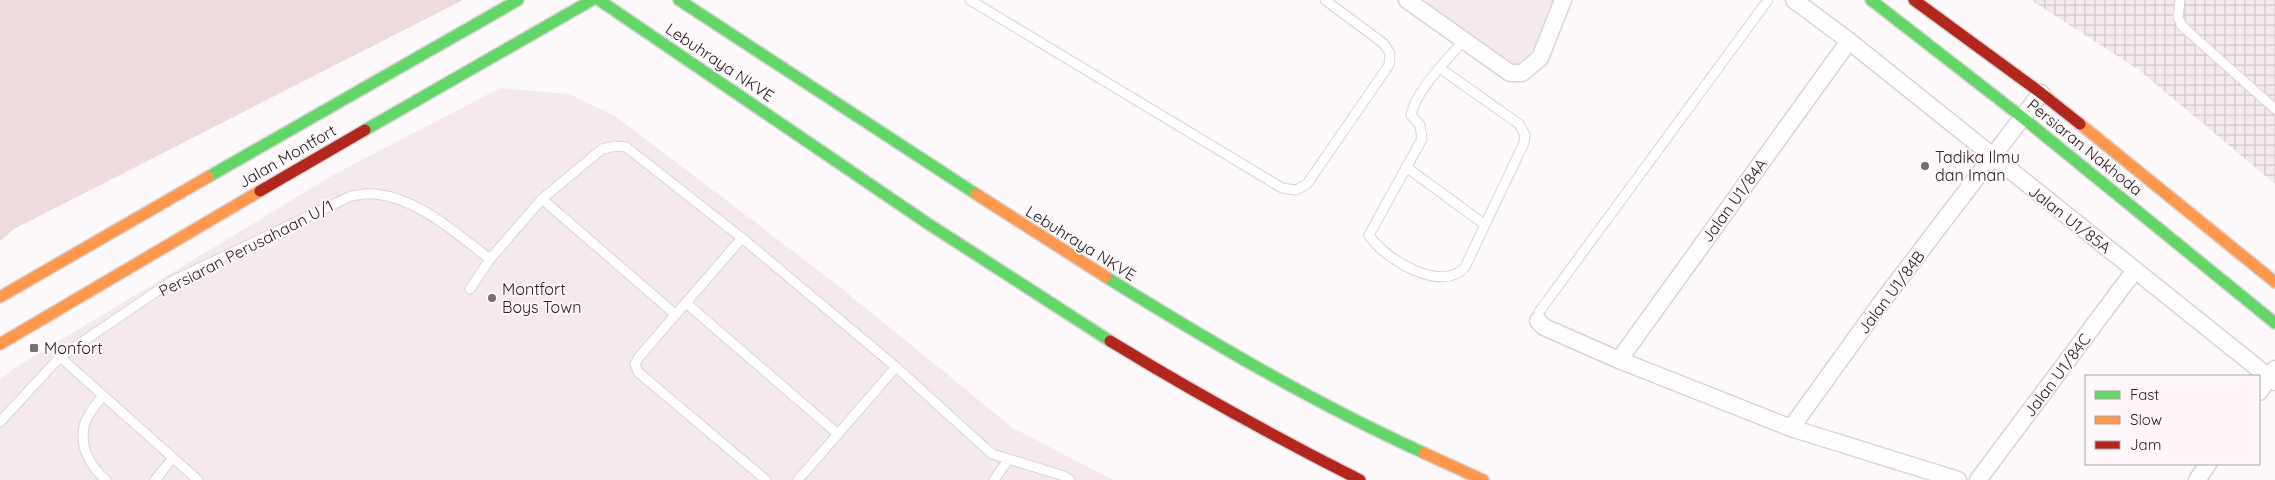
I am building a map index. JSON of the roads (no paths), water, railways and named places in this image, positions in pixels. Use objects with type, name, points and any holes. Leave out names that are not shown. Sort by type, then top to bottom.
[{"type":"main road","name":"Jalan Montfort","points":[[0,297],[436,45],[518,0]]},
{"type":"main road","name":"Jalan Montfort","points":[[0,344],[443,84],[592,0]]},
{"type":"main road","name":"Lebuhraya NKVE","points":[[599,0],[927,223],[1058,309],[1167,376],[1279,439],[1360,480]]},
{"type":"main road","name":"Lebuhraya NKVE","points":[[679,0],[798,76],[1018,222],[1200,336],[1369,428],[1483,480]]},
{"type":"main road","name":"Persiaran Nakhoda","points":[[1871,0],[2023,118],[2275,323]]},
{"type":"main road","name":"Persiaran Nakhoda","points":[[1914,0],[2041,93],[2275,282]]},
{"type":"street","points":[[1407,0],[1510,74],[1522,73],[1540,58],[1560,1]]},
{"type":"street","name":"Jalan U1/85A","points":[[1794,0],[1848,40],[1993,158],[2273,376]]},
{"type":"street","name":"Jalan U1/84A","points":[[1619,360],[1848,40]]},
{"type":"street","name":"Jalan U1/84B","points":[[1791,428],[1882,303],[2041,93]]},
{"type":"street","name":"Jalan U1/84C","points":[[1978,480],[2135,270]]},
{"type":"street","points":[[1538,321],[1544,327],[1619,360],[1791,428],[1958,480]]},
{"type":"street","points":[[2260,391],[2273,376]]},
{"type":"street","points":[[2197,480],[2207,465]]},
{"type":"lane","points":[[970,0],[1282,188],[1296,190],[1307,184],[1389,65],[1390,53],[1383,43],[1324,0]]},
{"type":"lane","points":[[1538,321],[1539,312],[1768,0]]},
{"type":"lane","points":[[2180,0],[2178,17],[2182,26],[2275,109]]},
{"type":"lane","points":[[1441,69],[1519,124],[1525,135],[1524,143],[1465,266],[1454,276],[1436,278],[1413,270],[1374,243],[1369,235],[1422,139],[1420,125],[1411,115],[1414,104],[1441,69],[1464,40]]},
{"type":"lane","points":[[470,289],[490,259],[542,199],[602,149],[615,146],[626,147],[742,238],[896,367],[992,454],[1062,475],[1070,480]]},
{"type":"lane","points":[[1406,167],[1484,224]]},
{"type":"lane","name":"Persiaran Perusahaan U/1","points":[[0,422],[60,357],[172,282],[351,196],[373,194],[398,199],[425,211],[490,259]]},
{"type":"lane","points":[[542,199],[676,315]]},
{"type":"lane","points":[[742,238],[639,357],[636,364],[638,372],[766,480]]},
{"type":"lane","points":[[686,303],[838,434]]},
{"type":"lane","points":[[60,357],[172,459],[198,480]]},
{"type":"lane","points":[[798,480],[896,367]]},
{"type":"lane","points":[[102,395],[84,425],[85,454],[95,469],[106,480]]},
{"type":"lane","points":[[155,480],[172,459]]},
{"type":"lane","points":[[994,480],[1008,460]]},
{"type":"place","name":"Tadika Ilmu dan Iman","points":[[1925,166]]},
{"type":"place","name":"Montfort Boys Town","points":[[492,298]]},
{"type":"place","name":"Monfort","points":[[34,348]]}]
